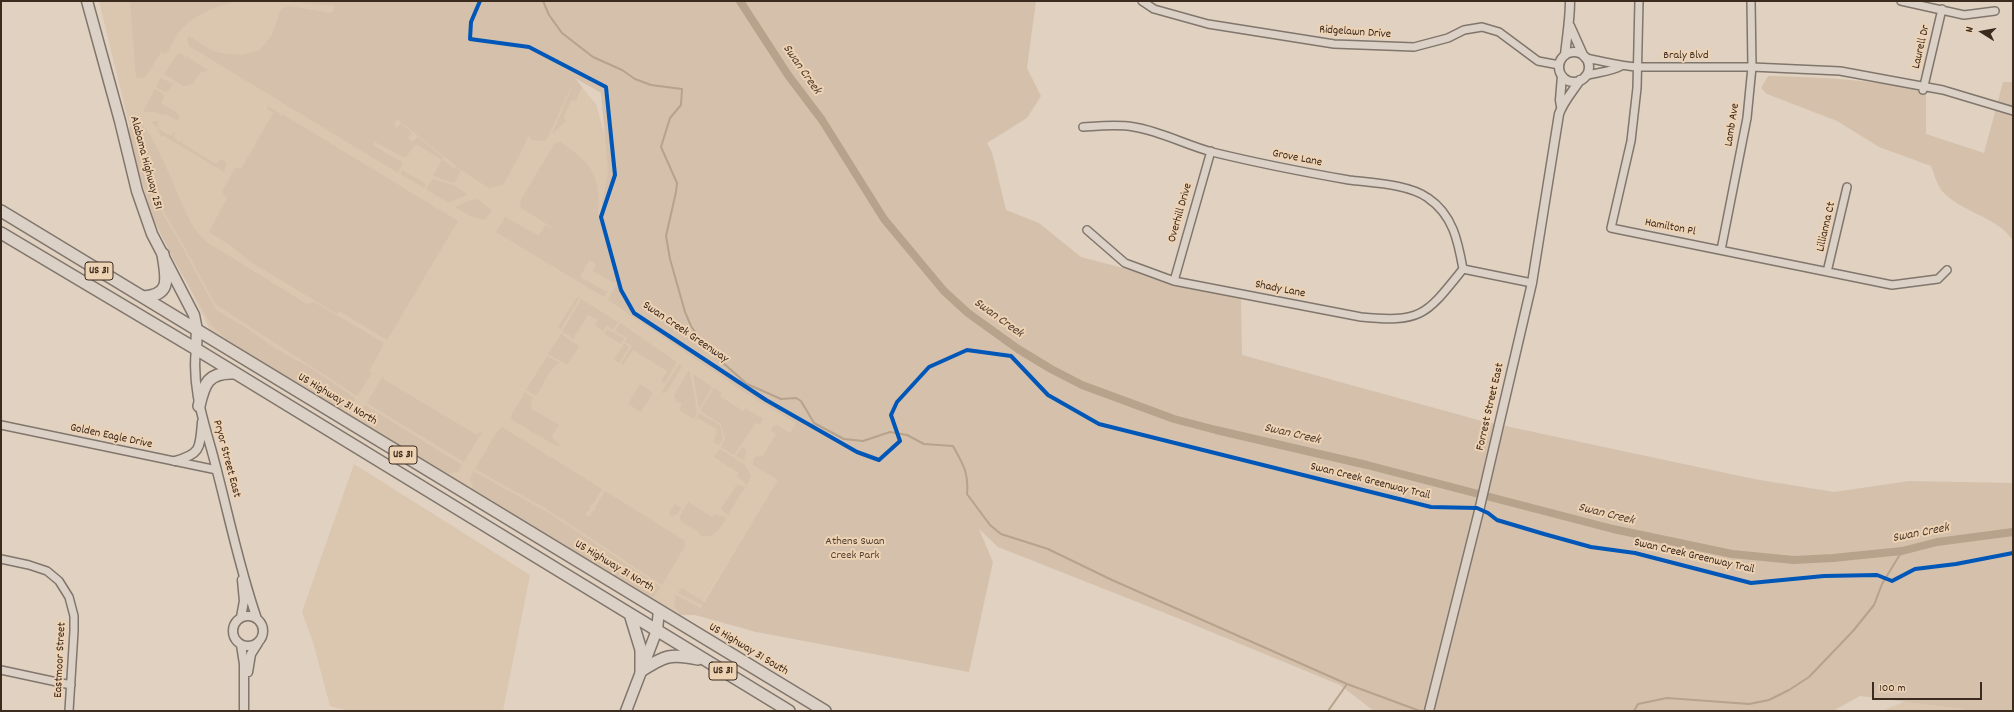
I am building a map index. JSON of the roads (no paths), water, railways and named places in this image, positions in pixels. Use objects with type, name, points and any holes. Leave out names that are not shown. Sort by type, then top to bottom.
[{"type":"main road","name":"Alabama Highway 251","points":[[87,1],[120,121],[137,190],[152,234],[164,254],[194,314],[197,330],[196,349]]},
{"type":"main road","name":"US Highway 31 North","points":[[1,211],[659,610]]},
{"type":"main road","name":"US 31","points":[[1,233],[196,349],[789,711]]},
{"type":"main road","points":[[143,297],[157,295],[163,290],[166,280],[164,254]]},
{"type":"main road","points":[[201,411],[203,390],[211,377],[221,372],[235,373]]},
{"type":"main road","points":[[626,711],[657,630],[659,610]]},
{"type":"main road","name":"US Highway 31 South","points":[[659,610],[825,711]]},
{"type":"main road","points":[[630,614],[641,650],[641,671]]},
{"type":"main road","points":[[641,671],[659,660],[678,655],[707,661]]},
{"type":"street","name":"Ridgelawn Drive","points":[[1142,1],[1160,11],[1208,24],[1334,44],[1414,47],[1448,38],[1464,30],[1482,27],[1498,32],[1530,58],[1559,65]]},
{"type":"street","points":[[1570,1],[1570,26],[1588,68],[1583,78]]},
{"type":"street","name":"Hamilton Pl","points":[[1639,1],[1638,67],[1631,141],[1611,228],[1892,285],[1938,279],[1947,270]]},
{"type":"street","name":"Lamb Ave","points":[[1721,250],[1747,118],[1752,67],[1751,1]]},
{"type":"street","points":[[1901,1],[1964,15],[1995,11]]},
{"type":"street","name":"Laurell Dr","points":[[1924,88],[1942,9]]},
{"type":"street","points":[[1565,55],[1576,52],[1584,56],[1616,63],[1621,66],[1616,69],[1599,71],[1572,81],[1562,76],[1559,65],[1565,55],[1567,31],[1570,26]]},
{"type":"street","name":"Braly Blvd","points":[[1621,66],[1752,67],[1840,71],[1924,88],[1943,90],[2013,111]]},
{"type":"street","name":"Forrest Street East","points":[[1429,711],[1479,511],[1532,283],[1562,106],[1560,100],[1562,76]]},
{"type":"street","name":"Forrest Street East","points":[[1562,106],[1567,102],[1583,78]]},
{"type":"street","name":"Grove Lane","points":[[1083,126],[1116,125],[1136,127],[1211,151],[1305,172],[1410,190],[1427,197],[1441,208],[1452,224],[1458,243],[1463,269]]},
{"type":"street","name":"Overhill Drive","points":[[1174,281],[1211,151]]},
{"type":"street","name":"Lillianna Ct","points":[[1827,272],[1848,187]]},
{"type":"street","name":"Shady Lane","points":[[1087,230],[1125,263],[1174,281],[1361,317],[1387,320],[1405,319],[1422,313],[1436,303],[1463,269]]},
{"type":"street","points":[[1463,269],[1532,283]]},
{"type":"street","name":"Pryor Street East","points":[[196,349],[193,369],[201,411],[243,573],[257,619]]},
{"type":"street","points":[[175,461],[190,457],[197,452],[200,442],[201,411]]},
{"type":"street","name":"Golden Eagle Drive","points":[[1,424],[217,470]]},
{"type":"street","name":"Eastmoor Street","points":[[1,559],[29,565],[47,571],[59,581],[69,597],[74,616],[69,711]]},
{"type":"street","name":"Pryor Street East","points":[[241,617],[244,600],[243,573]]},
{"type":"street","points":[[245,686],[251,654],[259,642],[263,632],[262,626],[257,619],[250,616],[241,617],[235,622],[232,631],[234,639],[241,645],[250,646],[259,642]]},
{"type":"street","points":[[241,645],[244,664],[244,711]]},
{"type":"street","points":[[1,670],[70,685]]},
{"type":"waterway","points":[[543,1],[549,15],[562,33],[593,57],[622,70],[635,79],[651,85],[682,89],[681,105],[670,118],[661,147],[677,183],[666,236],[670,259],[685,312],[691,326],[705,347],[747,384],[781,399],[796,398],[801,401],[814,423],[844,439],[863,441],[890,432],[907,435],[924,444],[953,446],[960,458],[966,474],[967,494],[990,525],[1001,534],[1048,549],[1112,580],[1347,684],[1420,711]]},
{"type":"waterway","name":"Swan Creek","points":[[740,1],[788,75],[822,120],[884,219],[944,291],[968,313],[1018,349],[1051,369],[1082,385],[1174,419],[1216,430],[1367,465],[1613,529],[1732,554],[1794,560],[1833,558],[1902,551],[1937,542],[2013,532]]},
{"type":"waterway","points":[[1634,711],[1638,704],[1667,698],[1749,704],[1769,700],[1789,690],[1809,677],[1853,631],[1874,605],[1882,584],[1902,551]]},
{"type":"waterway","points":[[1328,711],[1347,684]]},
{"type":"park label","name":"Athens Swan Creek Park","points":[[855,549]]}]
